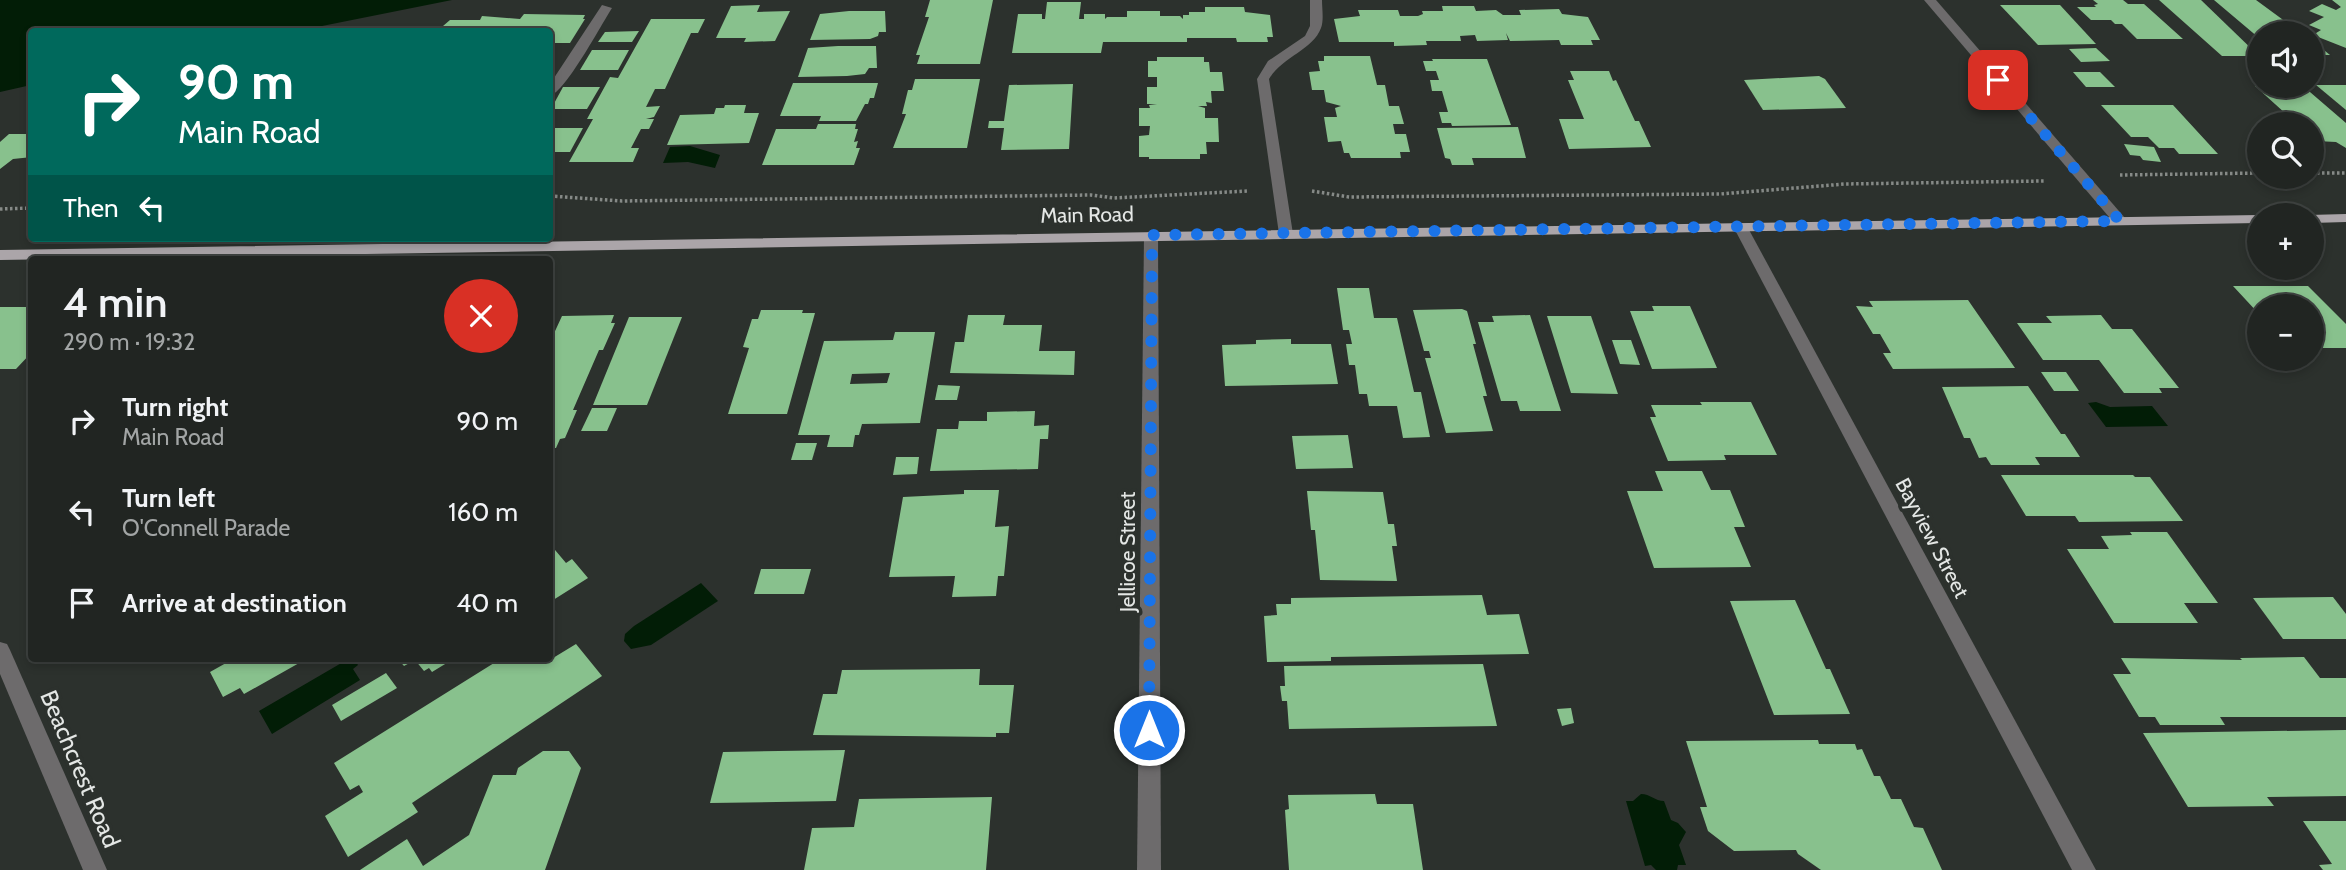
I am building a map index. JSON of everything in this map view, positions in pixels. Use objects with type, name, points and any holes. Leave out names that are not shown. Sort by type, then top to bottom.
[{"type":"main road","points":[[2324,219],[2346,218]]},
{"type":"main road","name":"Main Road","points":[[553,241],[1286,234],[2247,219]]},
{"type":"main road","name":"Main Road","points":[[0,255],[464,242]]},
{"type":"street","points":[[1286,234],[1264,79],[1272,64],[1310,38],[1316,26],[1316,0]]},
{"type":"street","points":[[1930,0],[2120,221]]},
{"type":"street","points":[[553,88],[567,71],[606,8]]},
{"type":"street","points":[[553,71],[567,71]]},
{"type":"street","name":"Bayview Street","points":[[1741,228],[2084,870]]},
{"type":"street","name":"Jellicoe Street","points":[[1149,870],[1152,235]]},
{"type":"street","name":"Beachcrest Road","points":[[0,650],[95,870]]},
{"type":"path","points":[[2118,175],[2247,173]]},
{"type":"path","points":[[2324,173],[2346,173]]},
{"type":"path","points":[[0,209],[28,208]]},
{"type":"shaded area","points":[[0,0],[452,0],[312,28],[28,28],[28,86],[0,92]]},
{"type":"shaded area","points":[[690,146],[720,155],[715,168],[688,162],[663,163],[670,147]]},
{"type":"shaded area","points":[[2096,402],[2110,407],[2152,406],[2168,426],[2106,427],[2088,403]]},
{"type":"shaded area","points":[[701,583],[718,601],[651,645],[631,649],[624,641],[625,634],[634,626]]},
{"type":"shaded area","points":[[343,662],[356,662],[358,665],[353,669],[360,680],[272,734],[259,711]]},
{"type":"shaded area","points":[[1641,794],[1664,801],[1671,820],[1686,832],[1679,845],[1686,865],[1678,865],[1677,870],[1656,870],[1651,865],[1645,866],[1626,801],[1633,801]]},
{"type":"building","points":[[930,0],[993,0],[980,64],[917,64],[920,55],[916,55],[929,17],[925,17]]},
{"type":"building","points":[[2093,0],[2123,0],[2128,4],[2144,4],[2183,39],[2137,39],[2122,24],[2115,24],[2111,20],[2091,20],[2077,7],[2096,7],[2094,5],[2098,4]]},
{"type":"building","points":[[2159,0],[2201,0],[2247,44],[2247,56],[2222,56]]},
{"type":"building","points":[[2214,0],[2256,0],[2285,21],[2247,21],[2247,28]]},
{"type":"building","points":[[2332,0],[2346,0],[2346,48],[2324,39],[2324,21],[2316,21],[2324,17],[2309,11],[2322,4],[2336,10],[2341,7]]},
{"type":"building","points":[[1047,2],[1081,2],[1079,19],[1084,19],[1084,14],[1105,14],[1105,19],[1127,17],[1127,11],[1160,11],[1160,16],[1180,16],[1183,19],[1183,15],[1189,15],[1189,12],[1205,12],[1205,7],[1244,7],[1245,12],[1270,15],[1273,37],[1267,37],[1268,42],[1237,42],[1236,38],[1187,38],[1187,42],[1103,42],[1101,53],[1012,53],[1018,14],[1042,14],[1042,19],[1045,19]]},
{"type":"building","points":[[760,5],[757,12],[790,11],[775,41],[744,42],[746,38],[716,38],[731,6]]},
{"type":"building","points":[[2000,5],[2060,5],[2096,44],[2038,45]]},
{"type":"building","points":[[1442,6],[1474,6],[1476,11],[1496,10],[1503,15],[1521,15],[1519,10],[1559,9],[1562,14],[1588,17],[1600,40],[1591,40],[1593,45],[1561,45],[1559,40],[1510,41],[1506,33],[1508,40],[1477,41],[1475,35],[1460,36],[1461,41],[1426,41],[1427,45],[1394,46],[1394,42],[1339,42],[1334,19],[1360,16],[1358,10],[1398,10],[1400,16],[1418,16],[1423,14],[1422,11],[1443,11]]},
{"type":"building","points":[[885,11],[886,32],[879,32],[878,36],[870,39],[810,40],[820,14]]},
{"type":"building","points":[[524,14],[585,15],[570,43],[553,44],[553,28],[441,28],[450,20],[480,20],[482,16],[520,19]]},
{"type":"building","points":[[651,19],[705,19],[698,33],[691,33],[665,89],[655,89],[646,107],[660,106],[654,117],[646,119],[654,119],[649,129],[641,129],[631,148],[639,148],[633,162],[569,162],[593,119],[587,119],[610,77],[618,78]]},
{"type":"building","points":[[639,31],[632,42],[598,42],[605,32]]},
{"type":"building","points":[[876,46],[877,68],[869,68],[865,74],[798,77],[808,48]]},
{"type":"building","points":[[2096,48],[2110,61],[2081,62],[2069,49]]},
{"type":"building","points":[[592,50],[629,50],[618,70],[580,70]]},
{"type":"building","points":[[1324,56],[1370,56],[1377,85],[1385,85],[1389,106],[1399,106],[1404,124],[1393,124],[1395,134],[1406,134],[1410,152],[1400,152],[1401,158],[1351,158],[1349,153],[1344,153],[1341,141],[1328,142],[1324,117],[1337,117],[1335,108],[1341,106],[1326,102],[1324,90],[1312,90],[1309,72],[1320,71],[1318,61],[1324,61]]},
{"type":"building","points":[[1157,57],[1204,57],[1204,62],[1209,62],[1210,72],[1222,72],[1224,91],[1211,91],[1212,103],[1206,102],[1207,106],[1198,106],[1205,108],[1205,118],[1218,118],[1219,142],[1206,142],[1207,154],[1200,154],[1200,159],[1139,157],[1139,136],[1149,135],[1150,126],[1139,126],[1139,108],[1150,108],[1149,105],[1157,104],[1147,104],[1147,87],[1157,87],[1157,77],[1148,77],[1148,61],[1157,61]]},
{"type":"building","points":[[1432,59],[1487,59],[1511,125],[1452,126],[1451,123],[1442,123],[1439,112],[1448,112],[1442,91],[1432,91],[1430,80],[1439,80],[1436,71],[1426,71],[1423,61],[1433,61]]},
{"type":"building","points":[[1570,71],[1609,71],[1651,147],[1569,149],[1559,119],[1584,119],[1568,80],[1574,80]]},
{"type":"building","points":[[2073,72],[2100,72],[2115,87],[2086,87]]},
{"type":"building","points":[[1819,76],[1825,79],[1846,108],[1763,110],[1744,80]]},
{"type":"building","points":[[915,79],[980,79],[967,148],[893,148],[906,114],[902,114],[908,90],[912,90]]},
{"type":"building","points":[[793,83],[878,83],[874,98],[870,98],[868,104],[865,104],[856,121],[819,121],[821,116],[780,116]]},
{"type":"building","points":[[1073,84],[1069,149],[1001,150],[1004,128],[988,128],[989,121],[1004,121],[1009,85]]},
{"type":"building","points":[[2324,85],[2346,85],[2346,110],[2324,92]]},
{"type":"building","points":[[563,87],[600,87],[587,109],[553,109]]},
{"type":"building","points":[[2268,98],[2317,98],[2346,123],[2346,148],[2336,142],[2324,141],[2324,112],[2284,112]]},
{"type":"building","points":[[725,105],[746,105],[744,113],[759,113],[749,143],[667,145],[680,115],[714,114],[716,108],[724,108]]},
{"type":"building","points":[[2101,105],[2173,105],[2218,154],[2179,154],[2174,148],[2159,148],[2148,137],[2131,137]]},
{"type":"building","points":[[818,124],[856,124],[855,129],[858,129],[854,142],[858,141],[856,148],[860,148],[854,165],[762,165],[776,129],[816,129]]},
{"type":"building","points":[[1518,127],[1526,158],[1472,158],[1474,165],[1452,165],[1450,159],[1445,158],[1437,128]]},
{"type":"building","points":[[553,128],[583,128],[570,152],[553,152]]},
{"type":"building","points":[[9,134],[28,134],[28,157],[13,159],[0,169],[0,142]]},
{"type":"building","points":[[2124,144],[2154,147],[2161,162],[2130,155]]},
{"type":"building","points":[[2233,286],[2308,286],[2316,294],[2247,294],[2247,301]]},
{"type":"building","points":[[1337,288],[1369,288],[1374,318],[1397,318],[1414,392],[1421,392],[1430,437],[1403,438],[1397,406],[1369,406],[1367,394],[1359,394],[1355,365],[1349,365],[1346,344],[1352,344],[1349,330],[1343,330]]},
{"type":"building","points":[[1968,300],[2015,368],[1893,369],[1883,353],[1891,353],[1880,334],[1873,334],[1856,306],[1873,307],[1869,301]]},
{"type":"building","points":[[2324,302],[2346,324],[2346,348],[2324,348]]},
{"type":"building","points":[[1652,306],[1690,306],[1717,368],[1652,369],[1630,311],[1654,311]]},
{"type":"building","points":[[0,307],[28,307],[28,356],[16,369],[0,369]]},
{"type":"building","points":[[761,310],[803,310],[802,313],[815,313],[787,414],[728,414],[749,348],[743,347],[752,319],[758,319]]},
{"type":"building","points":[[1413,310],[1467,311],[1476,344],[1473,344],[1487,396],[1483,396],[1493,431],[1446,433],[1425,358],[1431,358],[1429,351],[1424,351]]},
{"type":"building","points":[[614,315],[611,323],[615,323],[603,350],[599,350],[573,410],[577,410],[565,438],[560,439],[556,448],[553,448],[553,336],[562,316]]},
{"type":"building","points":[[968,315],[1005,315],[1003,325],[1042,325],[1039,351],[1075,351],[1074,375],[950,373],[955,342],[964,342]]},
{"type":"building","points":[[1530,315],[1561,411],[1520,411],[1517,401],[1501,401],[1478,322],[1494,322],[1492,316]]},
{"type":"building","points":[[2101,315],[2112,329],[2132,329],[2179,388],[2159,388],[2162,393],[2124,393],[2099,360],[2043,360],[2017,323],[2052,323],[2046,316]]},
{"type":"building","points":[[1547,316],[1591,316],[1618,394],[1571,393]]},
{"type":"building","points":[[629,317],[682,317],[647,405],[593,405]]},
{"type":"building","points":[[895,332],[935,332],[920,423],[862,424],[859,435],[855,435],[853,447],[827,447],[830,435],[798,435],[824,341],[893,340]],"holes":[[[890,373],[887,383],[850,384],[852,374]]]},
{"type":"building","points":[[1291,339],[1291,344],[1331,344],[1338,384],[1225,386],[1222,345]]},
{"type":"building","points":[[1612,340],[1631,340],[1640,365],[1620,364]]},
{"type":"building","points":[[2041,372],[2066,372],[2079,391],[2054,391]]},
{"type":"building","points":[[938,385],[960,386],[957,400],[935,400]]},
{"type":"building","points":[[2028,386],[2080,457],[2035,457],[2040,465],[1991,465],[1986,457],[1979,458],[1970,438],[1964,438],[1942,387]]},
{"type":"building","points":[[1700,402],[1751,402],[1777,455],[1724,455],[1726,460],[1668,461],[1650,417],[1656,417],[1651,405],[1702,405]]},
{"type":"building","points":[[592,408],[617,408],[607,431],[581,431]]},
{"type":"building","points":[[1035,411],[1034,426],[1049,425],[1048,439],[1040,439],[1038,469],[930,471],[937,429],[958,429],[959,421],[987,421],[987,412]]},
{"type":"building","points":[[1348,435],[1353,468],[1296,469],[1292,436]]},
{"type":"building","points":[[796,443],[817,443],[812,460],[791,460]]},
{"type":"building","points":[[896,457],[919,457],[917,474],[893,475]]},
{"type":"building","points":[[1655,471],[1702,471],[1711,490],[1730,490],[1745,527],[1734,527],[1751,567],[1654,568],[1627,491],[1663,491]]},
{"type":"building","points":[[2001,475],[2150,477],[2183,521],[2079,522],[2075,516],[2026,516]]},
{"type":"building","points":[[964,490],[999,490],[995,527],[1009,526],[1004,576],[998,576],[996,596],[952,597],[955,576],[889,577],[903,497],[964,494]]},
{"type":"building","points":[[1307,491],[1383,492],[1388,524],[1394,524],[1397,546],[1392,546],[1397,581],[1320,580],[1315,530],[1311,530]]},
{"type":"building","points":[[2130,532],[2167,532],[2218,603],[2184,603],[2198,623],[2114,623],[2067,549],[2109,549],[2101,536],[2132,535]]},
{"type":"building","points":[[553,548],[566,563],[572,559],[588,578],[553,600]]},
{"type":"building","points":[[761,569],[811,569],[804,594],[754,594]]},
{"type":"building","points":[[1482,595],[1487,615],[1519,614],[1529,654],[1331,657],[1331,661],[1267,662],[1264,616],[1277,615],[1276,604],[1291,604],[1291,598]]},
{"type":"building","points":[[2333,597],[2346,614],[2346,639],[2283,639],[2253,598]]},
{"type":"building","points":[[1795,600],[1850,714],[1774,715],[1730,601]]},
{"type":"building","points":[[576,644],[602,676],[412,803],[418,812],[348,857],[325,816],[363,792],[359,785],[350,790],[334,763],[496,662],[553,662],[553,658]]},
{"type":"building","points":[[2304,657],[2320,678],[2346,678],[2346,717],[2220,717],[2225,725],[2160,725],[2155,717],[2139,717],[2113,674],[2131,674],[2121,658],[2242,660],[2240,658]]},
{"type":"building","points":[[301,662],[244,694],[240,688],[223,697],[210,672],[226,663]]},
{"type":"building","points":[[417,662],[448,662],[432,672],[429,668],[424,671]]},
{"type":"building","points":[[1483,664],[1497,726],[1289,729],[1287,701],[1282,701],[1280,686],[1285,686],[1284,666]]},
{"type":"building","points":[[980,669],[979,685],[1014,685],[1009,733],[996,733],[996,737],[813,735],[823,694],[837,694],[842,670]]},
{"type":"building","points":[[386,673],[397,688],[341,721],[332,705]]},
{"type":"building","points":[[1571,708],[1574,723],[1562,726],[1557,709]]},
{"type":"building","points":[[2346,730],[2346,796],[2267,797],[2274,806],[2188,807],[2143,733]]},
{"type":"building","points":[[1818,740],[1819,744],[1855,744],[1857,750],[1862,749],[1874,776],[1880,776],[1891,799],[1901,799],[1914,827],[1923,828],[1942,870],[1821,870],[1796,850],[1734,851],[1708,831],[1700,807],[1707,807],[1686,741]]},
{"type":"building","points":[[845,750],[836,801],[710,803],[723,752]]},
{"type":"building","points":[[543,751],[569,751],[581,768],[545,870],[360,870],[407,839],[423,866],[469,835],[493,775],[516,775],[518,768]]},
{"type":"building","points":[[1375,794],[1377,804],[1413,804],[1423,870],[1289,870],[1285,810],[1289,809],[1288,795]]},
{"type":"building","points":[[992,797],[986,870],[804,870],[812,828],[854,827],[859,799]]},
{"type":"building","points":[[2303,821],[2346,821],[2346,870],[2323,870],[2319,865],[2332,864]]},
{"type":"route","points":[[1149,730],[1152,235],[2120,221],[1998,80]]}]
